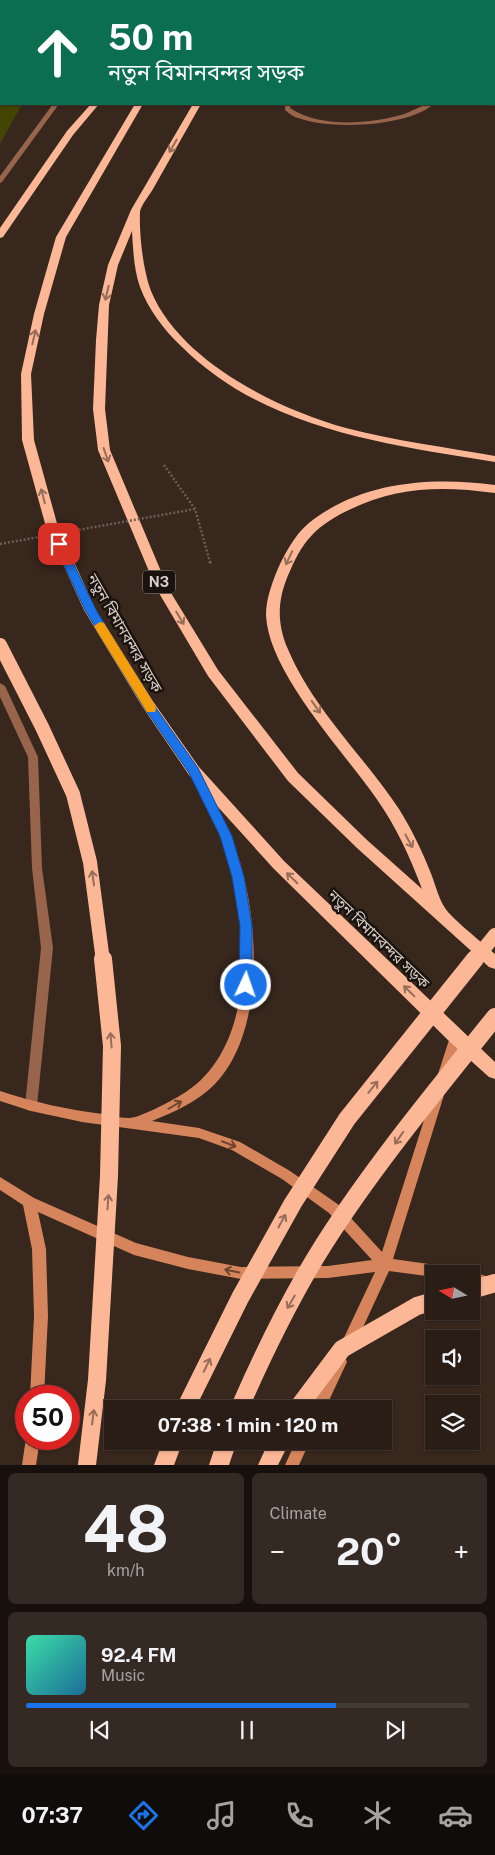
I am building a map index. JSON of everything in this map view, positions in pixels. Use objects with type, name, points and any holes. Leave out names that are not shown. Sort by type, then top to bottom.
[{"type":"highway","points":[[0,235],[70,133],[94,105]]},
{"type":"highway","name":"নতুন বিমানবন্দর সড়ক","points":[[139,105],[61,236],[39,314],[26,374],[28,440],[52,527],[90,610],[147,703],[194,771],[279,865],[456,1037],[495,1072]]},
{"type":"highway","name":"N3","points":[[196,105],[136,210],[113,265],[104,305],[99,409],[104,450],[162,588],[213,672],[293,776],[362,844],[495,963]]},
{"type":"highway","points":[[136,210],[139,257],[144,284],[154,306],[185,346],[206,363],[256,395],[293,413],[346,431],[399,443],[495,459]]},
{"type":"highway","points":[[438,912],[421,863],[394,814],[301,685],[283,652],[273,620],[274,597],[296,543],[318,520],[351,504],[390,490],[433,484],[495,489]]},
{"type":"highway","points":[[0,645],[42,727],[73,794],[90,862],[101,941],[112,1046],[110,1176],[97,1380],[87,1465]]},
{"type":"highway","points":[[189,1400],[240,1298],[298,1194],[348,1119],[495,935]]},
{"type":"highway","points":[[243,1400],[270,1340],[324,1244],[405,1130],[495,1017]]},
{"type":"highway","points":[[480,1288],[495,1284]]},
{"type":"highway","points":[[304,1400],[342,1349],[417,1306],[425,1304]]},
{"type":"highway","points":[[164,1465],[170,1450]]},
{"type":"highway","points":[[219,1465],[224,1450]]},
{"type":"highway","points":[[268,1465],[276,1450]]},
{"type":"main road","points":[[130,1124],[173,1107],[197,1091],[217,1072],[229,1053],[243,1017],[247,969],[246,935],[238,877],[226,836],[194,771]]},
{"type":"main road","points":[[322,1400],[385,1264],[456,1037]]},
{"type":"main road","points":[[0,1096],[32,1106],[82,1116],[199,1133],[236,1146],[286,1175],[334,1209],[385,1264]]},
{"type":"main road","points":[[0,1183],[29,1202],[134,1249],[188,1263],[241,1273],[328,1272],[385,1264],[425,1270]]},
{"type":"main road","points":[[29,1202],[39,1249],[41,1316],[38,1385]]},
{"type":"main road","points":[[480,1280],[495,1284]]},
{"type":"main road","points":[[29,1465],[31,1450]]},
{"type":"main road","points":[[292,1465],[299,1450]]},
{"type":"lane","points":[[0,181],[55,105]]},
{"type":"lane","points":[[288,105],[287,110],[290,113],[309,119],[362,123],[403,117],[419,112],[430,105]]},
{"type":"lane","points":[[0,686],[33,757],[36,868],[47,948],[32,1106]]},
{"type":"path","points":[[164,465],[195,509],[211,566]]},
{"type":"path","points":[[0,544],[195,509]]},
{"type":"shaded area","points":[[0,105],[21,105],[0,144]]},
{"type":"slow traffic","points":[[100,626],[151,709]]},
{"type":"route","points":[[59,544],[90,610],[147,703],[194,771],[226,836],[238,877],[246,926],[246,985]]}]
